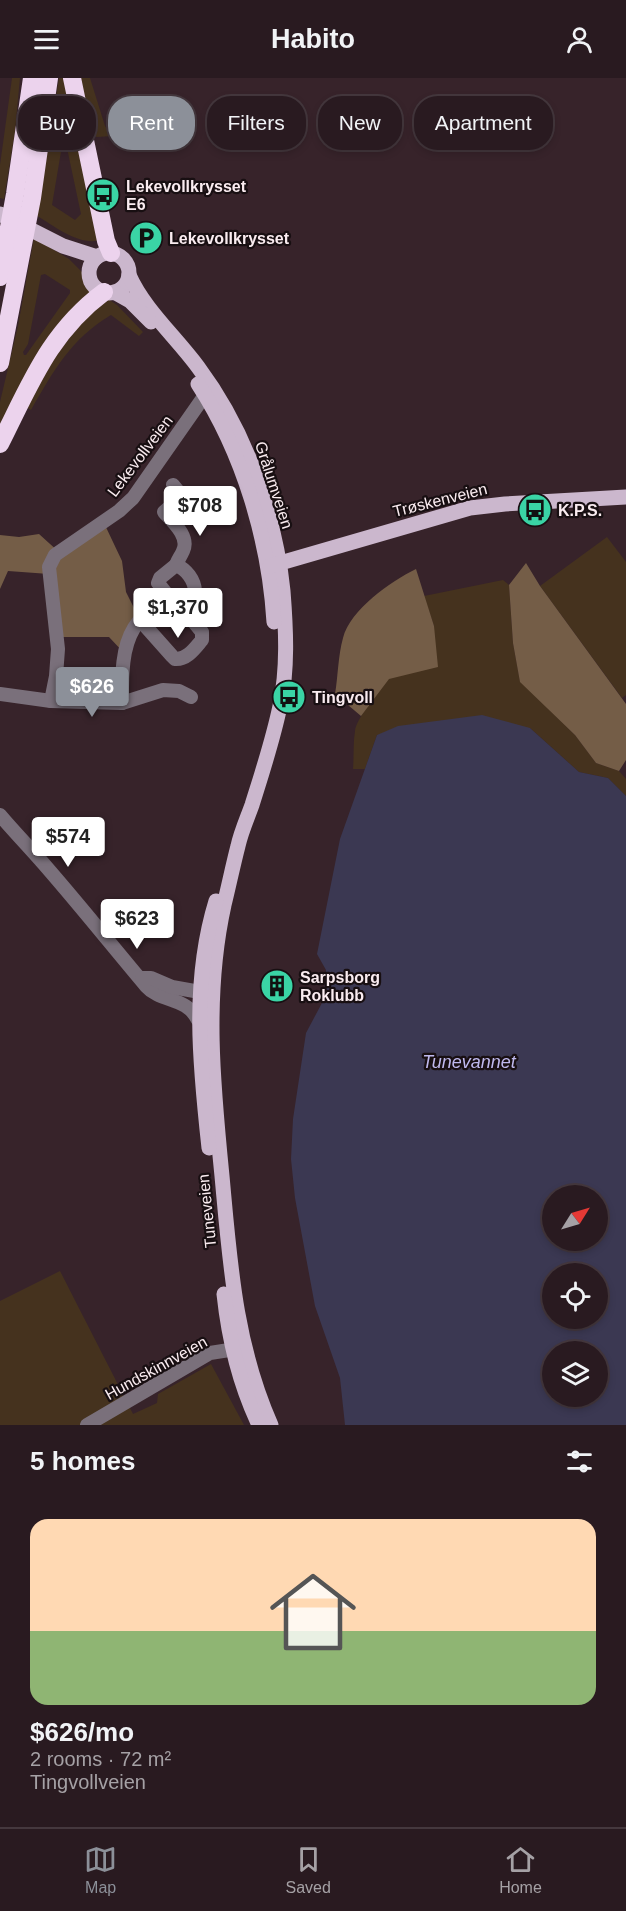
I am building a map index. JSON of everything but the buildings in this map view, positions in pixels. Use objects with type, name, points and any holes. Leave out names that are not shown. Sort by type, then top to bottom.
[{"type":"highway","points":[[0,277],[32,78]]},
{"type":"highway","points":[[0,363],[32,198],[49,78]]},
{"type":"highway","points":[[72,78],[106,242],[104,255]]},
{"type":"highway","points":[[0,444],[54,342],[75,315],[109,292]]},
{"type":"main road","points":[[0,214],[63,246],[122,258],[129,268],[129,275],[124,286],[109,292],[93,283],[90,273],[90,267],[104,255]]},
{"type":"main road","points":[[63,246],[90,273]]},
{"type":"main road","name":"Grålumveien","points":[[129,275],[134,286],[206,388],[244,449],[259,486],[272,565],[282,590],[285,650],[281,704],[238,845],[224,909],[212,1008]]},
{"type":"main road","name":"Grålumveien","points":[[109,292],[130,301],[206,388]]},
{"type":"main road","name":"Trøskenveien","points":[[272,565],[470,508],[626,497]]},
{"type":"main road","name":"Grålumveien","points":[[200,992],[214,906],[228,863],[238,845]]},
{"type":"main road","name":"Tuneveien","points":[[200,992],[198,1020],[202,1083],[238,1349],[244,1390],[260,1425]]},
{"type":"main road","name":"Tuneveien","points":[[212,1008],[213,1075],[238,1349],[271,1425]]},
{"type":"street","name":"Lekevollveien","points":[[51,701],[58,649],[50,561],[55,555],[119,512],[133,498],[206,388]]},
{"type":"street","points":[[140,620],[172,656],[179,660],[191,653],[202,640],[202,632],[158,583],[160,578],[176,565],[178,557],[184,550],[181,532],[164,512],[181,496]]},
{"type":"street","points":[[176,565],[182,567],[195,584],[195,591],[179,604]]},
{"type":"street","points":[[122,703],[125,654],[132,631],[166,593]]},
{"type":"street","points":[[0,694],[51,701],[122,703],[163,690],[179,691],[191,697]]},
{"type":"street","points":[[0,816],[142,978],[147,987],[191,1009],[198,1020]]},
{"type":"street","points":[[142,978],[151,978],[172,987],[200,992],[212,1008]]},
{"type":"street","name":"Hundskinnveien","points":[[87,1425],[210,1353],[238,1349]]},
{"type":"shaded area","points":[[12,78],[20,78],[15,131],[4,199],[0,198],[0,165]]},
{"type":"shaded area","points":[[59,78],[68,78],[72,96],[56,96]]},
{"type":"shaded area","points":[[77,78],[90,78],[96,96],[82,96]]},
{"type":"shaded area","points":[[96,97],[108,130],[108,136],[97,137]]},
{"type":"shaded area","points":[[48,150],[61,150],[52,205],[75,220],[81,214],[67,150],[83,150],[101,240],[84,240],[60,230],[37,216]]},
{"type":"shaded area","points":[[34,238],[69,259],[83,273],[93,291],[0,438],[0,402],[18,326]],"holes":[[[45,274],[70,290],[70,293],[24,355],[41,275]]]},
{"type":"shaded area","points":[[108,299],[117,305],[143,332],[139,336],[111,315],[97,324],[74,345],[31,410],[25,406],[65,335]]},
{"type":"shaded area","points":[[104,523],[122,561],[126,592],[140,620],[125,654],[109,637],[56,637],[49,574],[8,571],[0,589],[0,535],[19,537],[39,534],[60,553]]},
{"type":"shaded area","points":[[607,537],[626,562],[626,695],[622,698],[540,586]]},
{"type":"shaded area","points":[[526,563],[540,586],[626,704],[626,760],[619,771],[596,763],[575,735],[520,682],[513,643],[509,585]]},
{"type":"shaded area","points":[[416,569],[434,626],[438,667],[389,679],[361,716],[335,694],[340,652],[347,627],[373,598]]},
{"type":"shaded area","points":[[503,580],[509,585],[513,643],[520,681],[575,735],[596,763],[619,771],[626,779],[626,796],[608,778],[579,772],[530,728],[377,735],[365,769],[353,769],[355,731],[366,708],[389,677],[434,626],[424,596]]},
{"type":"shaded area","points":[[60,1271],[133,1414],[157,1403],[158,1394],[211,1364],[244,1425],[0,1425],[0,1301]]},
{"type":"water","name":"Tunevannet","points":[[482,715],[530,728],[579,772],[608,778],[626,796],[626,1425],[345,1425],[340,1378],[315,1306],[295,1198],[291,1159],[293,1119],[306,1033],[323,1001],[326,970],[317,954],[340,839],[377,735],[398,726]]},
{"type":"place","name":"Lekevollkrysset E6","points":[[103,195]]},
{"type":"place","name":"Lekevollkrysset","points":[[146,238]]},
{"type":"place","name":"K.P.S.","points":[[535,510]]},
{"type":"place","name":"Tingvoll","points":[[289,697]]},
{"type":"place","name":"Sarpsborg Roklubb","points":[[277,986]]}]
